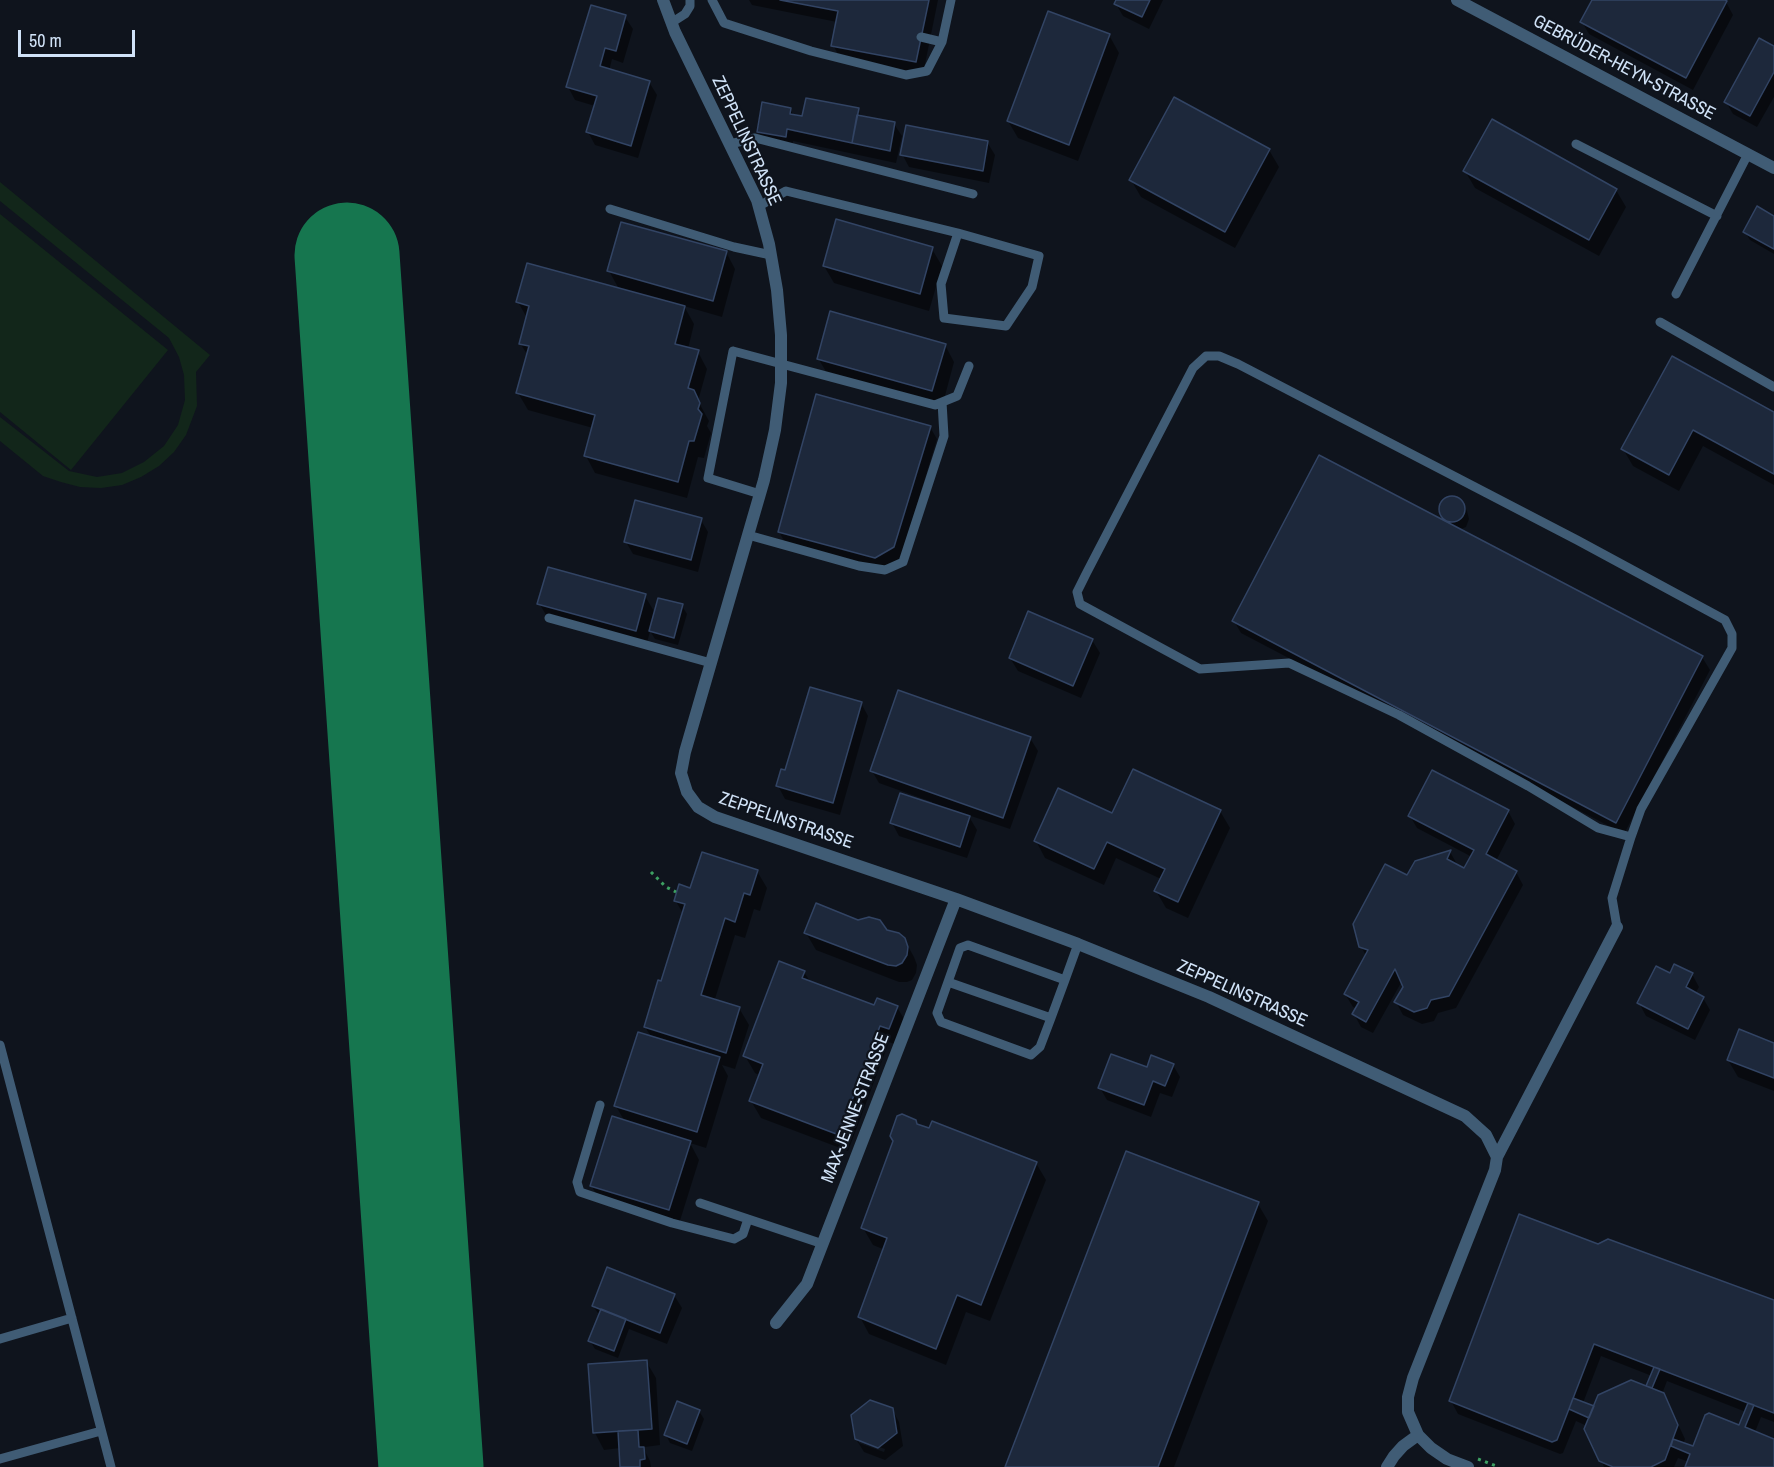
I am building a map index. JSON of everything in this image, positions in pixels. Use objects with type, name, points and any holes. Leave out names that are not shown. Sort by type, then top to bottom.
[{"type":"street","name":"ZEPPELINSTRASSE","points":[[663,0],[671,23],[759,206],[777,290],[781,335],[781,383],[776,430],[760,494],[685,752],[681,773],[687,792],[698,807],[715,818],[956,898],[1209,997],[1465,1116],[1486,1135],[1497,1157]]},
{"type":"street","name":"GEBRÜDER-HEYN-STRASSE","points":[[1457,0],[1474,4],[1774,168]]},
{"type":"street","name":"MAX-JENNE-STRASSE","points":[[776,1323],[807,1284],[956,898]]},
{"type":"street","points":[[1468,1467],[1447,1459],[1418,1435],[1408,1412],[1408,1397],[1413,1378],[1495,1170],[1497,1157],[1617,927]]},
{"type":"street","points":[[1387,1467],[1399,1451],[1418,1435]]},
{"type":"lane","points":[[671,23],[685,14],[690,6],[690,0]]},
{"type":"lane","points":[[712,0],[724,23],[811,51],[906,75],[927,71],[942,42],[951,0]]},
{"type":"lane","points":[[921,37],[942,42]]},
{"type":"lane","points":[[730,144],[755,138],[973,194]]},
{"type":"lane","points":[[1576,144],[1717,216]]},
{"type":"lane","points":[[1676,294],[1748,154]]},
{"type":"lane","points":[[759,206],[786,191],[958,233],[1039,256],[1032,287],[1006,327],[944,318],[941,284],[958,233]]},
{"type":"lane","points":[[610,209],[734,247],[771,255]]},
{"type":"lane","points":[[1660,322],[1774,387]]},
{"type":"lane","points":[[760,494],[708,478],[733,351],[936,405],[957,396],[969,366]]},
{"type":"lane","points":[[1617,927],[1612,898],[1631,837],[1641,809],[1732,648],[1732,634],[1725,620],[1577,540],[1238,364],[1219,356],[1206,356],[1193,368],[1077,592],[1080,604],[1200,669],[1289,663],[1399,715],[1528,786],[1598,828],[1631,837]]},
{"type":"lane","points":[[748,535],[859,566],[885,570],[903,562],[944,436],[942,402]]},
{"type":"lane","points":[[549,618],[711,663]]},
{"type":"lane","points":[[1065,980],[968,945],[960,948],[937,1013],[941,1022],[1031,1055],[1040,1047],[1051,1018],[1065,980],[1078,944]]},
{"type":"lane","points":[[948,982],[1051,1018]]},
{"type":"lane","points":[[0,1045],[111,1467]]},
{"type":"lane","points":[[0,1087],[10,1084]]},
{"type":"lane","points":[[600,1105],[578,1182],[579,1192],[672,1223],[734,1239],[743,1234],[748,1219]]},
{"type":"lane","points":[[700,1203],[822,1244]]},
{"type":"lane","points":[[0,1339],[72,1318]]},
{"type":"lane","points":[[0,1459],[101,1431]]},
{"type":"path","points":[[651,872],[666,887],[676,892]]},
{"type":"green space","points":[[0,182],[210,355],[196,372],[197,406],[186,435],[174,452],[159,466],[141,477],[122,485],[101,488],[80,487],[43,476],[0,441],[0,417],[69,471],[97,477],[122,473],[144,462],[164,446],[178,425],[185,400],[184,375],[179,357],[169,338],[0,201]]},
{"type":"green space","points":[[0,214],[168,350],[71,470],[0,412]]},
{"type":"building","points":[[780,0],[929,0],[916,62],[831,46],[838,11]]},
{"type":"building","points":[[1116,0],[1150,0],[1142,17],[1114,4]]},
{"type":"building","points":[[1592,0],[1727,1],[1686,78],[1580,22]]},
{"type":"building","points":[[591,5],[626,15],[616,51],[605,48],[600,66],[650,81],[631,146],[586,132],[597,96],[566,87]]},
{"type":"building","points":[[1048,11],[1110,34],[1069,145],[1007,121]]},
{"type":"building","points":[[1759,38],[1774,46],[1774,72],[1750,116],[1724,102]]},
{"type":"building","points":[[1174,97],[1270,149],[1225,232],[1129,180]]},
{"type":"building","points":[[806,98],[859,108],[852,143],[787,129],[786,137],[757,132],[762,102],[791,108],[790,114],[802,116]]},
{"type":"building","points":[[857,115],[895,122],[890,151],[852,143]]},
{"type":"building","points":[[1492,119],[1617,189],[1589,240],[1463,171]]},
{"type":"building","points":[[906,125],[988,141],[983,171],[900,155]]},
{"type":"building","points":[[1757,206],[1774,216],[1774,249],[1743,232]]},
{"type":"building","points":[[836,219],[933,247],[920,294],[823,266]]},
{"type":"building","points":[[621,222],[727,251],[713,301],[607,271]]},
{"type":"building","points":[[527,263],[685,306],[675,344],[699,350],[688,388],[694,390],[700,403],[698,409],[702,414],[694,441],[689,441],[678,482],[584,456],[595,415],[516,393],[529,346],[519,344],[529,306],[516,302]]},
{"type":"building","points":[[830,311],[946,344],[932,391],[817,359]]},
{"type":"building","points":[[1672,356],[1774,412],[1774,474],[1693,430],[1669,475],[1621,449]]},
{"type":"building","points":[[816,394],[931,426],[894,547],[875,558],[778,532]]},
{"type":"building","points":[[1319,455],[1703,656],[1616,823],[1232,621]]},
{"type":"building","points":[[1452,496],[1461,500],[1465,509],[1461,518],[1452,522],[1443,518],[1439,509],[1443,500]]},
{"type":"building","points":[[635,500],[702,518],[691,560],[624,542]]},
{"type":"building","points":[[548,567],[646,594],[636,631],[537,604]]},
{"type":"building","points":[[658,598],[683,604],[674,638],[649,631]]},
{"type":"building","points":[[1028,611],[1093,639],[1073,686],[1009,658]]},
{"type":"building","points":[[810,687],[862,702],[833,803],[776,786],[781,769],[785,770]]},
{"type":"building","points":[[898,690],[1031,737],[1003,818],[870,771]]},
{"type":"building","points":[[1133,769],[1221,810],[1178,902],[1154,891],[1165,869],[1107,842],[1094,869],[1034,841],[1058,788],[1112,813]]},
{"type":"building","points":[[1432,770],[1509,810],[1486,854],[1517,871],[1449,996],[1431,1000],[1427,1008],[1414,1012],[1394,1002],[1403,987],[1395,969],[1366,1022],[1352,1014],[1359,1002],[1344,994],[1368,950],[1359,947],[1353,924],[1385,864],[1407,875],[1415,861],[1451,850],[1447,859],[1464,868],[1474,850],[1408,816]]},
{"type":"building","points":[[900,793],[970,816],[960,847],[890,823]]},
{"type":"building","points":[[702,852],[758,870],[750,895],[744,893],[735,922],[725,918],[701,995],[740,1007],[726,1053],[644,1027],[685,904],[674,901],[679,884],[690,888]]},
{"type":"building","points":[[816,903],[858,920],[869,917],[880,920],[887,930],[899,933],[905,938],[908,947],[907,955],[902,963],[896,966],[888,965],[804,933]]},
{"type":"building","points":[[779,961],[805,971],[802,978],[874,1005],[877,998],[898,1006],[889,1029],[880,1026],[839,1135],[749,1101],[763,1064],[743,1056]]},
{"type":"building","points":[[1674,964],[1693,973],[1686,987],[1704,997],[1688,1029],[1637,1003],[1656,966],[1670,973]]},
{"type":"building","points":[[1739,1029],[1774,1043],[1774,1078],[1727,1060]]},
{"type":"building","points":[[638,1032],[720,1057],[697,1132],[614,1106]]},
{"type":"building","points":[[1111,1054],[1147,1067],[1151,1055],[1174,1064],[1165,1086],[1153,1081],[1144,1105],[1098,1088]]},
{"type":"building","points":[[902,1114],[916,1120],[917,1124],[929,1128],[932,1121],[1037,1162],[981,1305],[957,1295],[936,1349],[858,1317],[887,1238],[861,1228],[893,1141],[890,1136],[897,1116]]},
{"type":"building","points":[[612,1116],[691,1141],[669,1210],[590,1186]]},
{"type":"building","points":[[1126,1151],[1259,1202],[1158,1467],[1005,1467]]},
{"type":"building","points":[[1519,1214],[1598,1244],[1608,1239],[1774,1300],[1774,1413],[1594,1344],[1557,1440],[1552,1442],[1449,1401]]},
{"type":"building","points":[[607,1267],[675,1294],[660,1333],[592,1306]]},
{"type":"building","points":[[601,1309],[626,1319],[614,1351],[588,1341]]},
{"type":"building","points":[[647,1360],[652,1429],[593,1433],[588,1364]]},
{"type":"building","points":[[1654,1367],[1660,1369],[1652,1388],[1646,1386]]},
{"type":"building","points":[[1631,1380],[1664,1393],[1678,1425],[1665,1460],[1651,1467],[1613,1467],[1599,1461],[1584,1429],[1598,1395]]},
{"type":"building","points":[[1573,1398],[1594,1406],[1589,1418],[1569,1409]]},
{"type":"building","points":[[870,1400],[893,1408],[897,1433],[878,1448],[855,1439],[851,1415]]},
{"type":"building","points":[[677,1401],[700,1410],[687,1444],[664,1435]]},
{"type":"building","points":[[1748,1403],[1754,1405],[1745,1427],[1774,1439],[1774,1467],[1685,1467],[1690,1454],[1671,1446],[1673,1439],[1693,1446],[1705,1415],[1709,1413],[1739,1425]]},
{"type":"building","points":[[638,1430],[639,1447],[644,1447],[645,1459],[640,1460],[640,1467],[620,1467],[618,1431]]},
{"type":"runway","points":[[347,255],[431,1467]]}]
